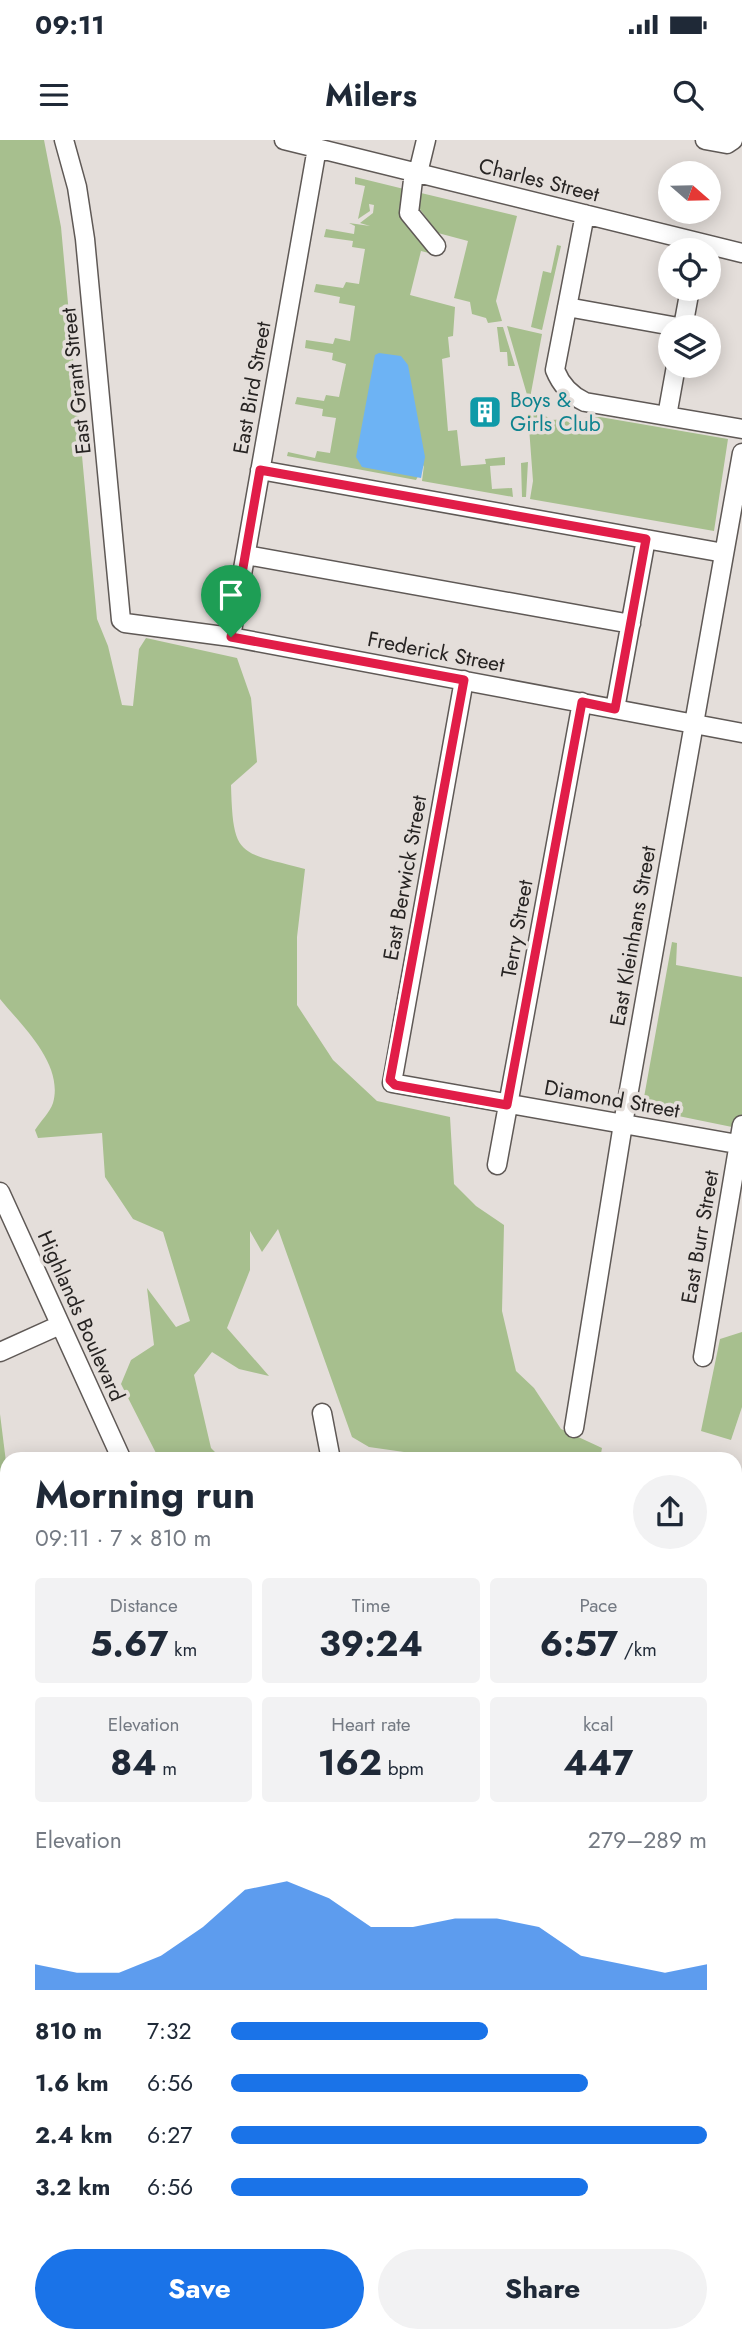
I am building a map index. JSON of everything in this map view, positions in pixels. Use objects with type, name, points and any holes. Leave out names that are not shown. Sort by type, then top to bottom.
[{"type":"street","name":"East Grant Street","points":[[64,140],[77,187],[85,239],[121,620]]},
{"type":"street","name":"Charles Street","points":[[285,140],[585,214],[669,238]]},
{"type":"street","points":[[426,140],[408,208],[410,217],[436,246]]},
{"type":"street","points":[[705,140],[727,144],[733,140]]},
{"type":"street","name":"East Bird Street","points":[[231,637],[317,148]]},
{"type":"street","points":[[585,214],[555,370],[572,396],[585,402],[742,429]]},
{"type":"street","name":"Charles Street","points":[[721,250],[742,253]]},
{"type":"street","points":[[567,307],[658,323]]},
{"type":"street","points":[[667,416],[674,378]]},
{"type":"street","name":"East Kleinhans Street","points":[[574,1428],[623,1124],[742,453]]},
{"type":"street","points":[[260,470],[724,552]]},
{"type":"street","points":[[615,709],[646,539]]},
{"type":"street","points":[[246,555],[631,624]]},
{"type":"street","name":"Frederick Street","points":[[121,620],[125,623],[231,637],[742,733]]},
{"type":"street","name":"East Berwick Street","points":[[392,1083],[464,680]]},
{"type":"street","name":"Terry Street","points":[[497,1165],[582,702]]},
{"type":"street","name":"Diamond Street","points":[[392,1083],[740,1145]]},
{"type":"street","name":"East Burr Street","points":[[703,1357],[742,1125]]},
{"type":"street","name":"Highlands Boulevard","points":[[0,1192],[118,1452]]},
{"type":"street","points":[[0,1352],[60,1325]]},
{"type":"street","points":[[321,1413],[329,1452]]},
{"type":"green space","points":[[0,140],[44,140],[61,227],[97,619],[108,646],[122,705],[133,706],[139,649],[146,638],[237,658],[251,698],[257,762],[231,785],[234,827],[244,848],[253,854],[305,869],[297,937],[297,1005],[333,1060],[377,1101],[450,1117],[454,1184],[476,1206],[504,1225],[502,1311],[516,1371],[534,1388],[561,1429],[602,1448],[601,1452],[404,1452],[369,1447],[352,1437],[278,1229],[262,1252],[250,1231],[250,1270],[227,1328],[269,1376],[239,1369],[212,1352],[194,1375],[211,1448],[215,1452],[155,1452],[121,1384],[131,1360],[154,1345],[147,1288],[176,1327],[190,1321],[163,1232],[133,1219],[105,1177],[102,1133],[38,1138],[35,1130],[53,1103],[55,1088],[52,1074],[39,1046],[0,999]]},
{"type":"green space","points":[[355,177],[404,189],[401,210],[433,254],[421,251],[410,295],[455,307],[453,336],[448,337],[450,357],[442,359],[448,431],[457,430],[461,466],[486,464],[485,459],[505,457],[505,465],[490,466],[492,489],[512,488],[513,497],[422,481],[424,465],[416,480],[287,456],[288,452],[315,458],[317,451],[330,453],[336,418],[322,416],[323,409],[295,404],[297,397],[324,401],[326,395],[339,397],[346,364],[332,360],[333,353],[305,348],[306,340],[333,344],[335,338],[350,341],[355,306],[339,303],[340,297],[314,292],[316,284],[343,288],[346,282],[359,284],[365,249],[352,247],[353,241],[324,237],[326,229],[354,234],[355,226],[349,223],[370,226],[360,223],[373,213],[374,205],[369,204],[370,211],[358,219],[365,186],[355,184]]},
{"type":"green space","points":[[421,193],[517,216],[496,301],[502,321],[488,323],[486,318],[472,314],[470,302],[454,298],[468,241],[438,233],[419,208]]},
{"type":"green space","points":[[557,245],[561,246],[542,330],[531,327],[543,271],[551,273]]},
{"type":"green space","points":[[507,326],[542,334],[530,398],[528,398]]},
{"type":"green space","points":[[497,327],[503,327],[515,366],[508,366],[507,352],[500,352]]},
{"type":"green space","points":[[536,409],[551,420],[600,417],[728,439],[714,531],[530,499],[533,481],[528,414]]},
{"type":"green space","points":[[528,462],[526,497],[522,497],[521,463]]},
{"type":"green space","points":[[672,942],[677,943],[676,965],[742,977],[742,1114],[737,1128],[644,1109]]},
{"type":"green space","points":[[742,1332],[742,1407],[731,1440],[701,1431],[720,1339]]},
{"type":"green space","points":[[0,1414],[5,1452],[0,1452]]},
{"type":"water","points":[[379,353],[401,356],[408,365],[425,457],[421,478],[362,467],[356,457],[375,355]]},
{"type":"place","name":"Boys & Girls Club","points":[[485,412]]},
{"type":"route","points":[[260,470],[646,539],[615,709],[582,702],[507,1105],[395,1085],[390,1080],[464,680],[231,637],[260,470]]}]
